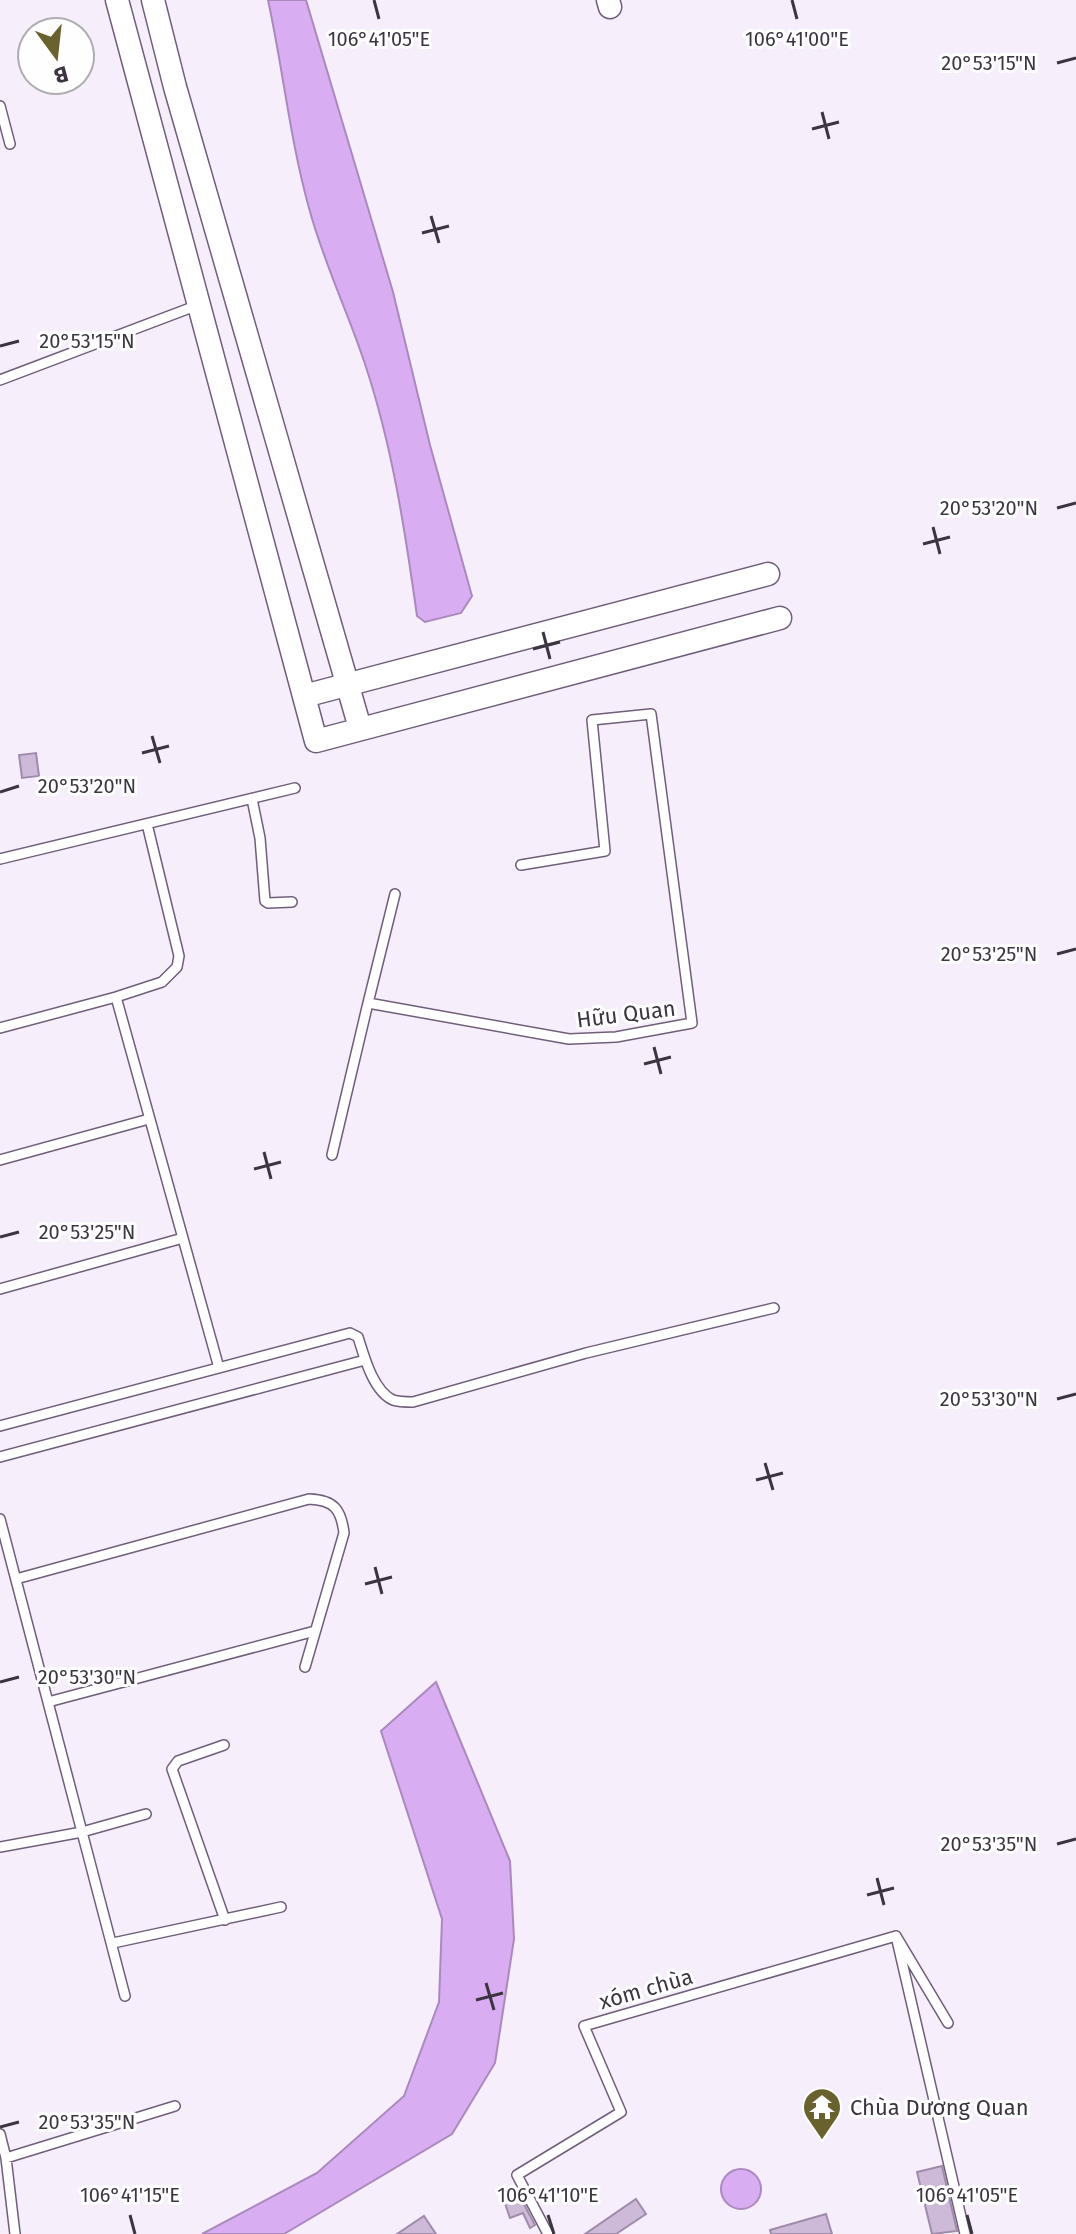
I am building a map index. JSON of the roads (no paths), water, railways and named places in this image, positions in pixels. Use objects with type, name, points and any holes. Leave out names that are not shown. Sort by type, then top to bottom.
[{"type":"street","points":[[117,0],[316,741],[780,618]]},
{"type":"street","points":[[153,0],[175,87],[360,728]]},
{"type":"street","points":[[304,696],[768,574]]},
{"type":"lane","points":[[0,106],[10,144]]},
{"type":"lane","points":[[0,380],[198,305]]},
{"type":"lane","name":"Hữu Quan","points":[[368,1003],[569,1039],[616,1037],[692,1023],[651,714],[592,720],[605,851],[521,865]]},
{"type":"lane","points":[[0,859],[295,788]]},
{"type":"lane","points":[[252,799],[260,838],[265,901],[292,902]]},
{"type":"lane","points":[[0,1028],[162,982],[177,967],[179,956],[147,824]]},
{"type":"lane","points":[[332,1155],[395,894]]},
{"type":"lane","points":[[116,997],[219,1368]]},
{"type":"lane","points":[[0,1160],[149,1119]]},
{"type":"lane","points":[[0,1289],[183,1238]]},
{"type":"lane","points":[[0,1426],[350,1333],[358,1337],[365,1360],[383,1394],[396,1401],[413,1402],[586,1353],[774,1308]]},
{"type":"lane","points":[[0,1457],[365,1360]]},
{"type":"lane","points":[[16,1579],[309,1499],[325,1499],[336,1508],[344,1533],[305,1667]]},
{"type":"lane","points":[[0,1519],[125,1996]]},
{"type":"lane","points":[[48,1702],[315,1631]]},
{"type":"lane","points":[[224,1745],[178,1761],[172,1769],[225,1920]]},
{"type":"lane","points":[[0,1847],[82,1832],[146,1814]]},
{"type":"lane","points":[[113,1943],[281,1907]]},
{"type":"lane","points":[[896,1936],[948,2023]]},
{"type":"lane","points":[[896,1936],[965,2234]]},
{"type":"lane","name":"xóm chùa","points":[[548,2234],[517,2175],[621,2112],[584,2026],[896,1936]]},
{"type":"lane","points":[[6,2158],[175,2106]]},
{"type":"lane","points":[[0,2134],[15,2234]]},
{"type":"place","name":"Chùa Dương Quan","points":[[822,2141]]}]
